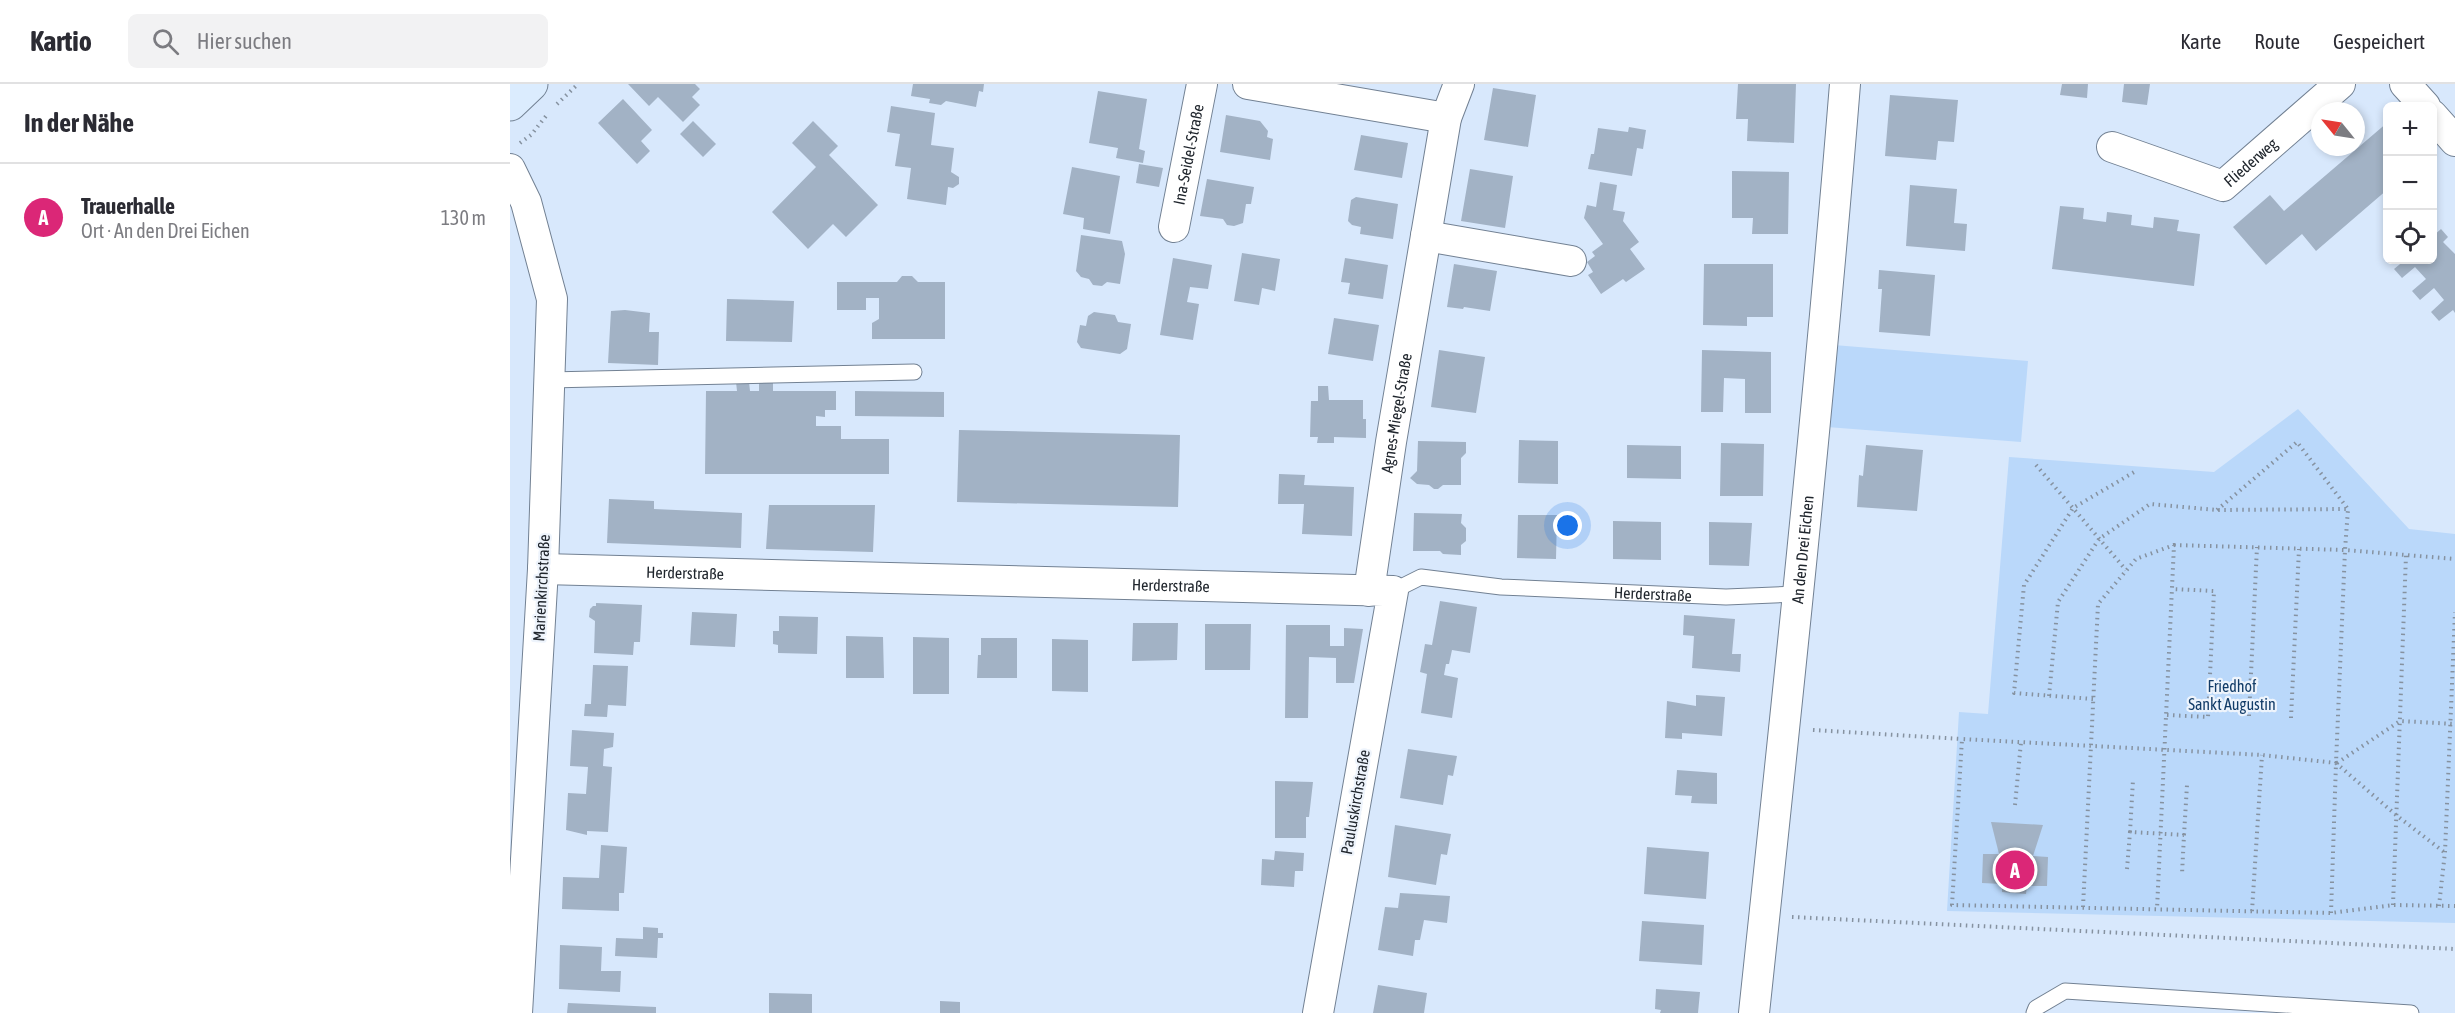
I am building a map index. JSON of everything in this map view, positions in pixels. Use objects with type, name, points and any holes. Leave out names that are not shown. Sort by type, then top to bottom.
[{"type":"main road","points":[[510,104],[531,84]]},
{"type":"street","name":"Ina-Seidel-Straße","points":[[1174,227],[1202,84]]},
{"type":"street","points":[[1248,84],[1446,118]]},
{"type":"street","name":"Agnes-Miegel-Straße","points":[[1381,591],[1391,442],[1446,118],[1459,84]]},
{"type":"street","name":"An den Drei Eichen","points":[[1754,1013],[1786,729],[1845,84]]},
{"type":"street","name":"Fliederweg","points":[[2112,147],[2223,186],[2340,84]]},
{"type":"street","points":[[2405,84],[2421,102]]},
{"type":"street","points":[[2437,120],[2455,141]]},
{"type":"street","name":"Marienkirchstraße","points":[[510,169],[526,202],[552,299],[543,569],[516,890],[517,1013]]},
{"type":"street","points":[[1426,236],[1571,261]]},
{"type":"street","name":"Herderstraße","points":[[543,569],[1381,591]]},
{"type":"street","name":"Pauluskirchstraße","points":[[1318,1013],[1381,591]]},
{"type":"lane","points":[[549,380],[914,372]]},
{"type":"lane","name":"Herderstraße","points":[[1381,591],[1421,577],[1501,587],[1726,597],[1797,594]]},
{"type":"lane","points":[[2034,1013],[2036,1008],[2065,991],[2411,1013]]},
{"type":"path","points":[[2217,510],[2297,442],[2348,509],[2331,913]]},
{"type":"path","points":[[2036,465],[2127,570]]},
{"type":"path","points":[[2093,699],[2013,693],[2024,585],[2073,508],[2136,471]]},
{"type":"path","points":[[2049,696],[2058,602],[2099,539],[2150,504],[2217,510],[2348,509]]},
{"type":"path","points":[[2157,909],[2174,545]]},
{"type":"path","points":[[2083,908],[2098,604],[2136,559],[2174,545],[2345,550],[2455,559]]},
{"type":"path","points":[[2249,716],[2257,548]]},
{"type":"path","points":[[2291,718],[2299,549]]},
{"type":"path","points":[[2392,905],[2406,555]]},
{"type":"path","points":[[2167,715],[2208,717],[2214,591],[2173,589]]},
{"type":"path","points":[[2439,906],[2445,852],[2453,724],[2455,612]]},
{"type":"path","points":[[2336,763],[2400,721],[2453,724]]},
{"type":"path","points":[[1786,729],[2262,755],[2336,763],[2396,815],[2445,852]]},
{"type":"path","points":[[1962,739],[1952,905],[2331,913],[2392,905],[2455,906]]},
{"type":"path","points":[[2015,805],[2020,742]]},
{"type":"path","points":[[2252,911],[2262,755]]},
{"type":"path","points":[[2127,869],[2133,780]]},
{"type":"path","points":[[2182,874],[2187,784]]},
{"type":"path","points":[[2130,832],[2184,835]]},
{"type":"path","points":[[1765,915],[2455,949]]},
{"type":"green space","points":[[1834,345],[2028,361],[2021,442],[1827,427]]},
{"type":"green space","name":"Friedhof Sankt Augustin","points":[[2298,409],[2409,529],[2455,534],[2455,923],[1947,911],[1959,712],[1988,714],[2009,457],[2214,472]]},
{"type":"building","points":[[628,84],[695,84],[700,89],[692,97],[700,105],[683,122],[658,97],[649,106]]},
{"type":"building","points":[[913,84],[984,84],[983,92],[979,91],[976,107],[946,101],[941,105],[929,103],[930,99],[911,96]]},
{"type":"building","points":[[1738,84],[1796,84],[1794,143],[1747,141],[1748,119],[1736,119]]},
{"type":"building","points":[[2062,84],[2088,84],[2087,98],[2060,95]]},
{"type":"building","points":[[2124,84],[2150,84],[2147,105],[2122,102]]},
{"type":"building","points":[[1493,88],[1536,95],[1528,147],[1484,140]]},
{"type":"building","points":[[1098,91],[1147,99],[1139,149],[1145,151],[1143,163],[1116,158],[1118,148],[1089,143]]},
{"type":"building","points":[[1890,95],[1958,100],[1954,142],[1938,141],[1936,160],[1885,156]]},
{"type":"building","points":[[623,99],[652,130],[641,141],[650,151],[637,164],[598,123]]},
{"type":"building","points":[[891,106],[935,113],[931,145],[954,148],[951,172],[959,177],[959,184],[953,188],[948,187],[946,205],[907,199],[911,168],[895,166],[900,134],[887,132]]},
{"type":"building","points":[[1226,115],[1260,121],[1268,131],[1267,137],[1273,139],[1270,160],[1220,152]]},
{"type":"building","points":[[693,121],[716,144],[703,157],[680,134]]},
{"type":"building","points":[[813,121],[838,146],[829,155],[878,205],[846,237],[833,224],[808,249],[772,212],[816,167],[792,143]]},
{"type":"building","points":[[2383,126],[2383,193],[2316,251],[2302,234],[2266,265],[2233,227],[2270,195],[2284,211],[2348,156],[2365,156],[2365,142]]},
{"type":"building","points":[[1629,127],[1646,130],[1643,149],[1637,148],[1632,176],[1588,169],[1591,154],[1594,154],[1598,128],[1628,132]]},
{"type":"building","points":[[1361,135],[1408,143],[1402,178],[1354,170]]},
{"type":"building","points":[[1139,164],[1163,168],[1159,187],[1136,183]]},
{"type":"building","points":[[1072,167],[1120,176],[1110,234],[1083,229],[1084,218],[1063,214]]},
{"type":"building","points":[[1470,169],[1513,176],[1505,228],[1461,221]]},
{"type":"building","points":[[1732,171],[1789,172],[1788,234],[1752,234],[1753,218],[1732,218]]},
{"type":"building","points":[[1207,179],[1254,187],[1251,204],[1246,204],[1243,223],[1234,226],[1227,225],[1223,219],[1200,216]]},
{"type":"building","points":[[1600,182],[1617,185],[1613,210],[1625,212],[1623,221],[1639,242],[1630,249],[1645,269],[1626,282],[1623,279],[1601,294],[1588,275],[1593,272],[1587,262],[1595,256],[1592,252],[1603,244],[1584,218],[1587,205],[1596,207]]},
{"type":"building","points":[[1910,185],[1957,189],[1954,223],[1967,224],[1965,251],[1906,246]]},
{"type":"building","points":[[1356,197],[1398,204],[1393,239],[1360,234],[1361,227],[1352,225],[1348,221],[1351,200]]},
{"type":"building","points":[[2060,206],[2084,208],[2083,219],[2106,222],[2107,212],[2132,215],[2131,225],[2153,228],[2154,217],[2179,220],[2177,231],[2200,234],[2194,286],[2052,269]]},
{"type":"building","points":[[2441,229],[2448,237],[2443,242],[2455,254],[2455,313],[2453,310],[2439,321],[2431,312],[2444,300],[2434,288],[2420,300],[2412,291],[2426,279],[2415,267],[2402,278],[2394,269],[2400,264],[2437,264],[2437,232]]},
{"type":"building","points":[[1081,235],[1122,241],[1125,254],[1120,284],[1107,282],[1102,286],[1093,285],[1089,279],[1081,277],[1076,271]]},
{"type":"building","points":[[1242,253],[1280,259],[1275,291],[1262,288],[1259,305],[1234,301]]},
{"type":"building","points":[[1173,258],[1212,265],[1208,289],[1190,287],[1187,302],[1199,304],[1193,340],[1160,335]]},
{"type":"building","points":[[1345,258],[1388,265],[1383,299],[1348,294],[1350,283],[1341,282]]},
{"type":"building","points":[[1454,264],[1497,271],[1490,311],[1447,307]]},
{"type":"building","points":[[1704,264],[1773,264],[1773,317],[1747,317],[1747,326],[1703,325]]},
{"type":"building","points":[[1879,270],[1935,275],[1930,336],[1879,332],[1882,289],[1878,289]]},
{"type":"building","points":[[902,276],[912,276],[918,282],[945,282],[945,339],[872,339],[872,323],[879,319],[879,298],[866,298],[866,310],[837,310],[837,282],[897,282]]},
{"type":"building","points":[[727,299],[794,301],[792,342],[726,341]]},
{"type":"building","points":[[611,311],[650,313],[649,332],[659,332],[658,365],[608,363]]},
{"type":"building","points":[[1094,312],[1115,315],[1118,322],[1131,324],[1127,349],[1120,354],[1081,348],[1077,342],[1080,325],[1086,326],[1088,316]]},
{"type":"building","points":[[1334,318],[1379,325],[1373,361],[1328,354]]},
{"type":"building","points":[[1439,350],[1485,357],[1476,413],[1431,407]]},
{"type":"building","points":[[1702,350],[1771,352],[1771,413],[1745,413],[1745,379],[1724,378],[1723,412],[1701,412]]},
{"type":"building","points":[[736,382],[749,382],[750,391],[759,391],[759,382],[773,383],[773,391],[836,391],[836,410],[825,410],[825,417],[816,416],[816,426],[841,426],[841,439],[889,439],[889,474],[705,474],[706,391],[737,391]]},
{"type":"building","points":[[1318,386],[1328,386],[1329,400],[1363,400],[1366,438],[1334,437],[1334,443],[1317,443],[1318,437],[1310,437],[1311,401],[1318,401]]},
{"type":"building","points":[[855,391],[944,392],[944,417],[855,416]]},
{"type":"building","points":[[959,430],[1180,435],[1178,507],[957,502]]},
{"type":"building","points":[[1519,440],[1558,441],[1558,484],[1518,483]]},
{"type":"building","points":[[1418,441],[1466,442],[1466,453],[1461,458],[1461,485],[1443,485],[1434,489],[1429,485],[1417,484],[1410,478],[1417,471]]},
{"type":"building","points":[[1721,443],[1764,444],[1763,496],[1720,496]]},
{"type":"building","points":[[1627,445],[1681,446],[1681,479],[1627,478]]},
{"type":"building","points":[[1866,445],[1923,450],[1917,511],[1857,507],[1859,475],[1863,476]]},
{"type":"building","points":[[1279,474],[1305,475],[1304,485],[1354,487],[1352,536],[1302,534],[1304,504],[1278,504]]},
{"type":"building","points":[[609,499],[654,501],[654,509],[742,513],[741,548],[607,543]]},
{"type":"building","points":[[769,505],[875,505],[873,552],[766,549]]},
{"type":"building","points":[[1414,513],[1462,514],[1461,523],[1466,528],[1466,541],[1461,545],[1461,555],[1443,554],[1440,551],[1413,551]]},
{"type":"building","points":[[1518,515],[1557,515],[1556,559],[1517,558]]},
{"type":"building","points":[[1613,521],[1661,522],[1661,560],[1613,559]]},
{"type":"building","points":[[1709,522],[1752,523],[1749,566],[1709,565]]},
{"type":"building","points":[[1440,601],[1477,607],[1470,653],[1452,650],[1449,664],[1446,664],[1444,675],[1458,678],[1452,718],[1421,713],[1427,674],[1420,672],[1425,644],[1432,645]]},
{"type":"building","points":[[596,603],[642,605],[640,642],[634,642],[633,655],[594,653],[595,621],[589,617],[590,609],[596,606]]},
{"type":"building","points":[[692,612],[737,614],[735,647],[690,645]]},
{"type":"building","points":[[1684,615],[1735,619],[1732,654],[1741,654],[1740,672],[1692,668],[1694,636],[1683,635]]},
{"type":"building","points":[[779,616],[818,617],[817,654],[778,653],[778,645],[773,644],[773,631],[779,631]]},
{"type":"building","points":[[1133,623],[1178,623],[1177,660],[1132,661]]},
{"type":"building","points":[[1205,624],[1251,624],[1250,670],[1205,670]]},
{"type":"building","points":[[1286,625],[1330,625],[1330,646],[1344,646],[1344,628],[1363,629],[1354,683],[1336,683],[1336,658],[1309,657],[1308,718],[1285,718]]},
{"type":"building","points":[[846,636],[883,637],[884,678],[846,678]]},
{"type":"building","points":[[913,637],[949,638],[949,694],[913,694]]},
{"type":"building","points":[[981,638],[1017,638],[1017,678],[977,678]]},
{"type":"building","points":[[1052,639],[1088,640],[1088,692],[1052,691]]},
{"type":"building","points":[[593,665],[628,666],[626,706],[608,705],[607,717],[584,716],[585,704],[591,704]]},
{"type":"building","points":[[1696,695],[1725,697],[1722,736],[1682,733],[1682,739],[1665,738],[1667,701],[1696,706]]},
{"type":"building","points":[[572,730],[614,733],[613,747],[604,749],[603,766],[612,767],[608,832],[587,831],[587,835],[566,830],[568,793],[586,794],[588,767],[570,766]]},
{"type":"building","points":[[1408,749],[1457,756],[1453,776],[1448,775],[1443,805],[1400,798]]},
{"type":"building","points":[[1677,770],[1717,773],[1717,804],[1691,803],[1692,796],[1675,795]]},
{"type":"building","points":[[1275,781],[1313,782],[1309,817],[1306,817],[1306,838],[1275,838]]},
{"type":"building","points":[[1991,822],[2043,825],[2033,856],[2048,857],[2047,886],[2027,886],[2026,894],[2002,892],[2002,884],[1982,883],[1983,854],[1999,854]]},
{"type":"building","points":[[1395,825],[1451,834],[1447,855],[1441,854],[1436,885],[1388,877]]},
{"type":"building","points":[[601,845],[627,847],[624,893],[619,893],[619,911],[562,909],[563,877],[599,878]]},
{"type":"building","points":[[1647,847],[1709,852],[1706,899],[1644,894]]},
{"type":"building","points":[[1275,851],[1304,853],[1303,871],[1295,871],[1294,887],[1261,885],[1262,859],[1274,860]]},
{"type":"building","points":[[1400,893],[1450,896],[1447,923],[1424,920],[1420,940],[1415,940],[1413,956],[1378,950],[1385,907],[1398,908]]},
{"type":"building","points":[[1642,921],[1704,925],[1702,965],[1639,961]]},
{"type":"building","points":[[643,927],[658,928],[658,933],[663,933],[663,938],[658,938],[657,958],[615,956],[616,938],[643,939]]},
{"type":"building","points":[[560,945],[602,947],[601,971],[621,971],[620,992],[559,989]]},
{"type":"building","points":[[1378,985],[1427,993],[1424,1013],[1373,1013]]},
{"type":"building","points":[[1656,989],[1700,992],[1698,1013],[1660,1013],[1661,1010],[1655,1009]]},
{"type":"building","points":[[769,993],[812,994],[812,1013],[769,1013]]},
{"type":"building","points":[[940,1001],[960,1002],[960,1013],[940,1013]]},
{"type":"building","points":[[568,1003],[656,1007],[656,1013],[567,1013]]},
{"type":"place","name":"Trauerhalle","points":[[2015,870]]}]
